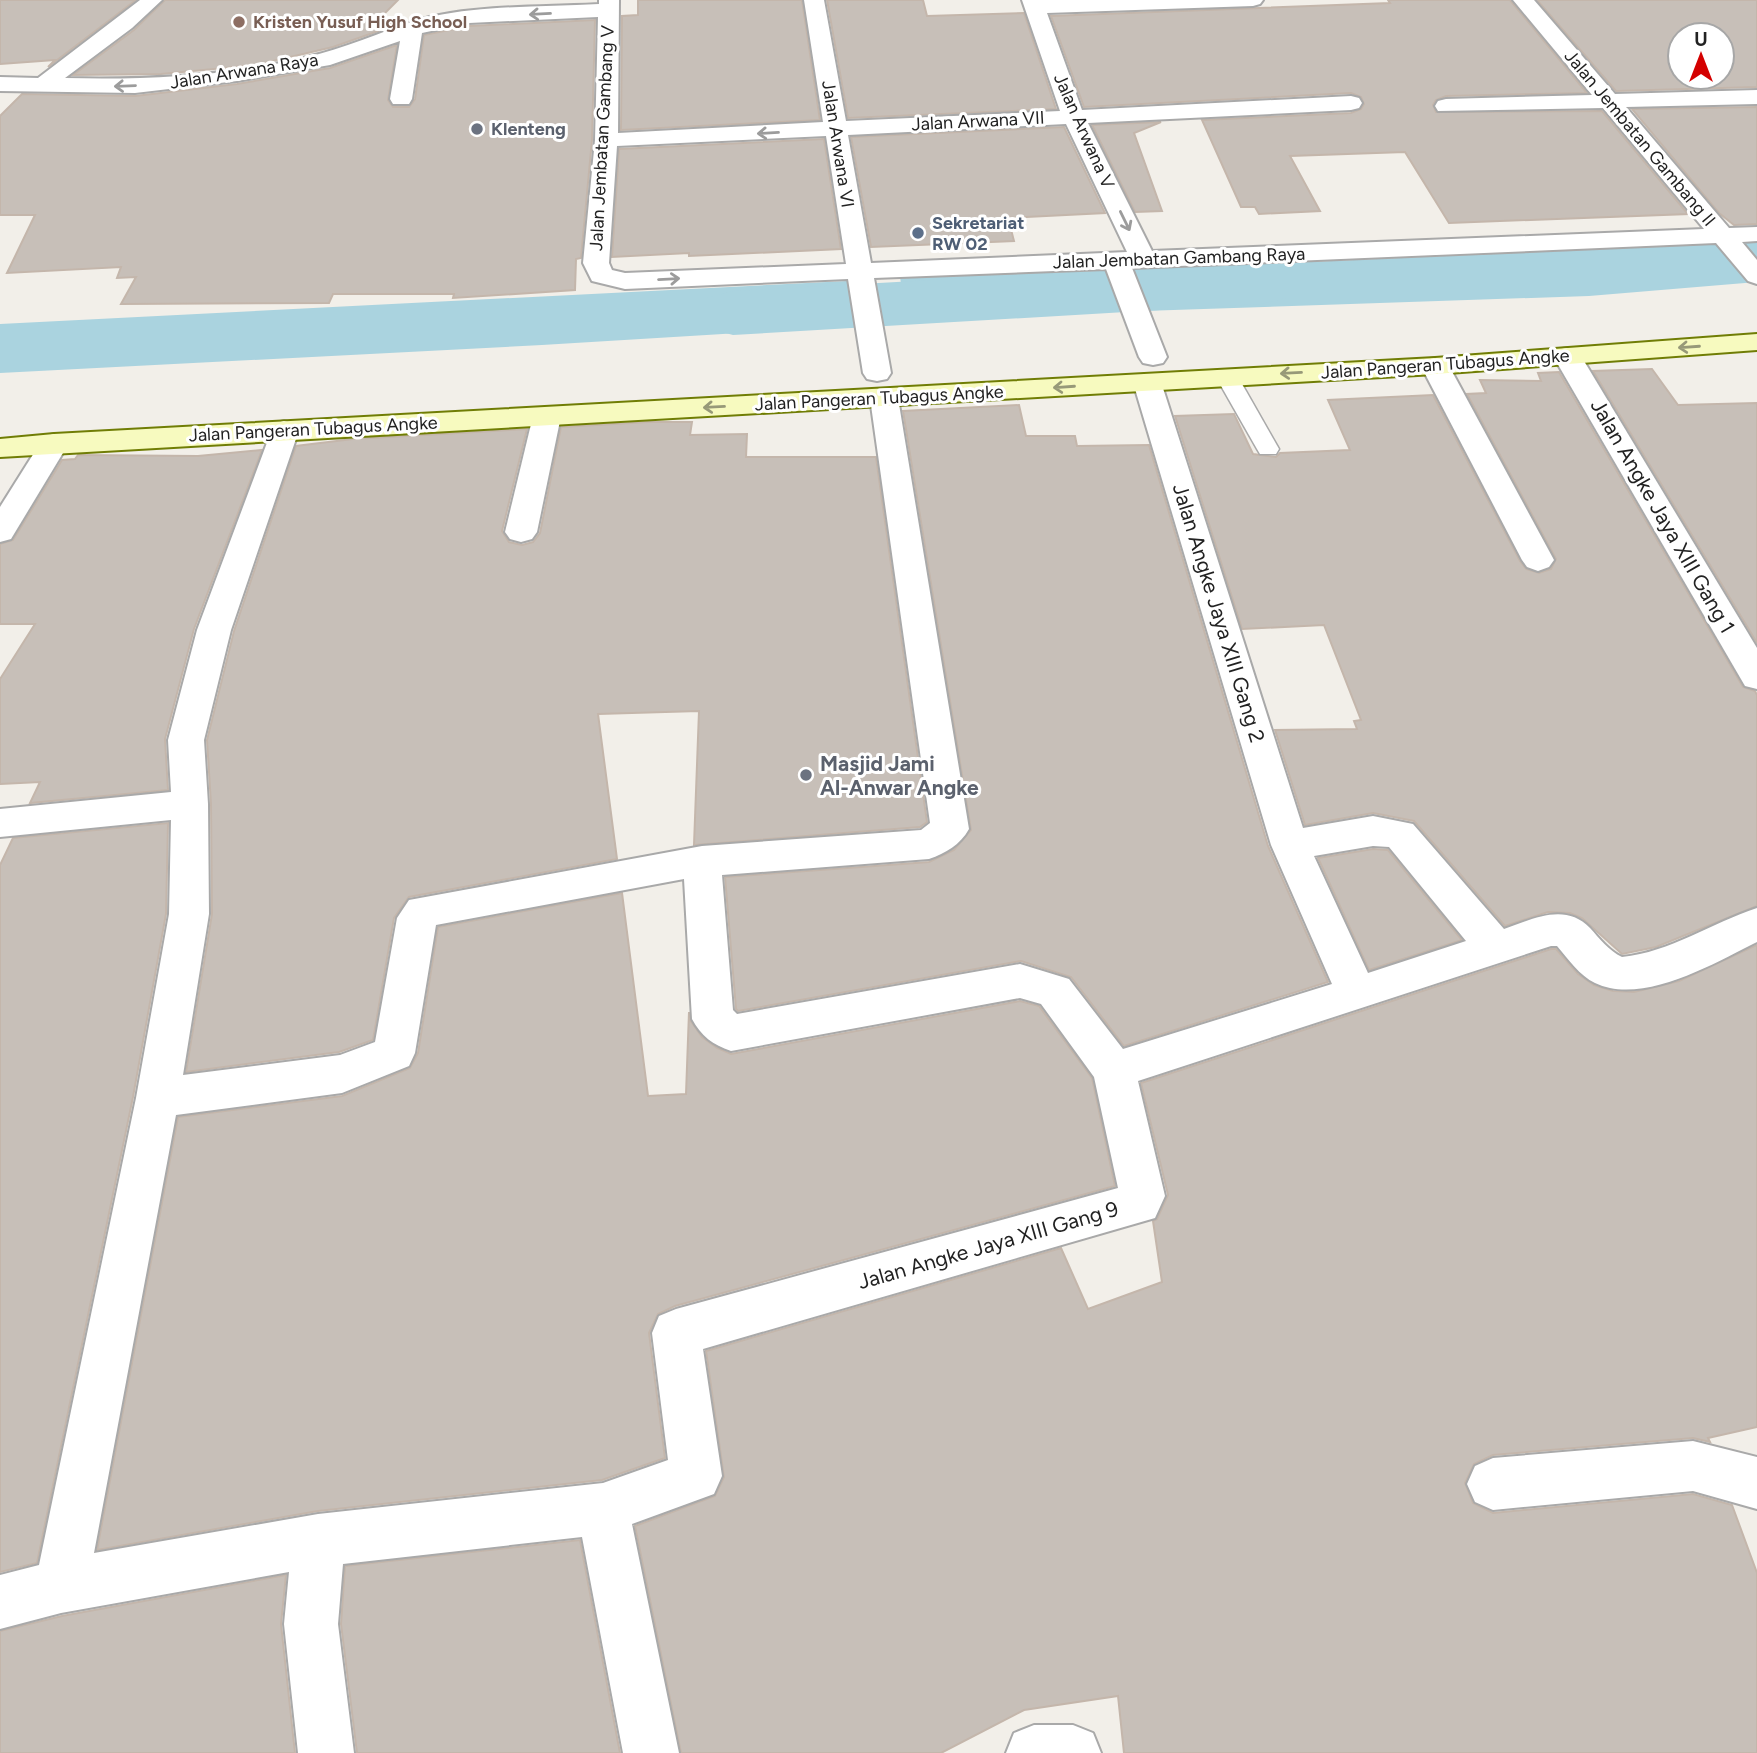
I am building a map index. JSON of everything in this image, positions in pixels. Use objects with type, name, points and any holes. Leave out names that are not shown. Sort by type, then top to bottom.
[{"type":"main road","name":"Jalan Pangeran Tubagus Angke","points":[[0,448],[547,416],[1149,361],[1757,323]]},
{"type":"main road","name":"Jalan Pangeran Tubagus Angke","points":[[1149,361],[1227,377],[1435,366],[1757,342]]},
{"type":"main road","name":"Jalan Pangeran Tubagus Angke","points":[[0,427],[880,386]]},
{"type":"street","points":[[45,83],[125,24],[152,0]]},
{"type":"street","name":"Jalan Arwana VI","points":[[702,861],[929,844],[950,829],[880,386],[867,326],[814,0]]},
{"type":"street","points":[[1033,4],[1253,0]]},
{"type":"street","name":"Jalan Jembatan Gambang II","points":[[1523,0],[1757,276]]},
{"type":"street","name":"Jalan Arwana V","points":[[1033,4],[1073,116],[1143,259]]},
{"type":"street","name":"Jalan Arwana Raya","points":[[0,84],[135,86],[237,75],[322,60],[413,29],[469,17],[609,5]]},
{"type":"street","name":"Jalan Jembatan Gambang V","points":[[601,276],[596,263],[606,140],[609,5]]},
{"type":"street","points":[[401,99],[413,29]]},
{"type":"street","points":[[1446,106],[1757,97]]},
{"type":"street","name":"Jalan Arwana VII","points":[[606,140],[1351,103]]},
{"type":"street","name":"Jalan Jembatan Gambang Raya","points":[[601,276],[625,281],[861,279],[1119,269],[1143,259],[1725,239],[1757,234]]},
{"type":"street","name":"Jalan Angke Jaya XIII Gang 2","points":[[1119,269],[1149,361],[1290,845],[1357,994]]},
{"type":"street","name":"Jalan Angke Jaya XIII Gang 1","points":[[1567,356],[1757,677]]},
{"type":"street","points":[[1435,366],[1538,560]]},
{"type":"street","points":[[521,532],[547,416]]},
{"type":"street","points":[[61,1586],[158,1098],[189,914],[190,804],[186,740],[214,630],[284,430]]},
{"type":"street","points":[[0,532],[54,443]]},
{"type":"street","points":[[0,823],[190,804]]},
{"type":"street","points":[[1290,845],[1373,831],[1400,834],[1496,948]]},
{"type":"street","points":[[158,1098],[342,1074],[394,1053],[417,918],[423,911],[702,861],[713,1019],[731,1032],[1020,981],[1055,991],[1114,1070],[1551,930],[1566,930],[1608,971],[1619,975],[1672,964],[1757,925]]},
{"type":"street","name":"Jalan Angke Jaya XIII Gang 9","points":[[603,1509],[696,1476],[676,1333],[1142,1201],[1114,1070]]},
{"type":"street","points":[[1493,1484],[1693,1466],[1757,1483]]},
{"type":"street","points":[[0,1602],[61,1586],[318,1540],[603,1509],[650,1753]]},
{"type":"street","points":[[318,1540],[311,1624],[326,1753]]},
{"type":"street","points":[[1034,1753],[1073,1753]]},
{"type":"lane","points":[[1227,377],[1268,449]]},
{"type":"water","points":[[1757,242],[1757,282],[1589,296],[1143,311],[1129,270]]},
{"type":"water","points":[[1104,271],[1118,309],[907,322],[900,277]]},
{"type":"water","points":[[847,281],[856,326],[0,373],[0,324]]},
{"type":"building","points":[[0,0],[136,0],[48,67],[55,60],[0,64]]},
{"type":"building","points":[[165,0],[398,0],[375,23],[404,22],[333,47],[256,65],[161,74],[73,75],[134,30]]},
{"type":"building","points":[[638,0],[802,0],[820,120],[621,130],[622,16],[638,15]]},
{"type":"building","points":[[827,0],[923,0],[927,16],[1024,13],[1056,109],[848,118]]},
{"type":"building","points":[[1388,0],[1510,0],[1587,93],[1446,96],[1436,100],[1433,105],[1436,112],[1602,111],[1688,214],[1449,223],[1405,152],[1290,156],[1320,211],[1259,214],[1255,207],[1241,207],[1202,120],[1351,113],[1361,109],[1364,104],[1361,97],[1351,93],[1084,107],[1051,16],[1390,3]]},
{"type":"building","points":[[1537,0],[1757,0],[1757,87],[1736,88],[1736,21],[1666,21],[1666,90],[1616,91]]},
{"type":"building","points":[[595,20],[592,140],[581,258],[576,259],[575,290],[453,298],[454,294],[333,294],[329,303],[121,304],[136,277],[117,278],[121,267],[7,273],[35,215],[0,215],[0,116],[22,94],[135,96],[237,84],[330,68],[397,45],[388,100],[393,107],[409,107],[415,99],[424,35],[469,26]]},
{"type":"building","points":[[1757,107],[1757,224],[1734,225],[1719,213],[1632,109]]},
{"type":"building","points":[[1161,122],[1134,133],[1162,211],[1135,212],[1092,125]]},
{"type":"building","points":[[1064,127],[1105,213],[1008,218],[1014,241],[871,247],[851,137]]},
{"type":"building","points":[[824,139],[841,249],[612,257],[619,149]]},
{"type":"building","points":[[1652,369],[1678,405],[1757,403],[1757,643],[1593,371]]},
{"type":"building","points":[[1559,372],[1743,687],[1755,691],[1757,695],[1757,906],[1656,947],[1622,954],[1582,918],[1570,913],[1548,912],[1505,926],[1414,821],[1373,813],[1305,825],[1275,730],[1357,729],[1354,721],[1361,720],[1324,625],[1242,629],[1175,416],[1234,414],[1253,454],[1276,457],[1280,453],[1350,450],[1328,400],[1433,395],[1520,561],[1526,569],[1539,573],[1551,569],[1556,559],[1467,394],[1486,393],[1480,380],[1541,381],[1538,373]]},
{"type":"building","points":[[1019,405],[1026,436],[1075,436],[1077,446],[1149,445],[1268,846],[1328,982],[1124,1046],[1071,977],[1021,961],[738,1011],[725,877],[929,862],[954,850],[971,830],[903,411]]},
{"type":"building","points":[[692,422],[690,435],[747,434],[746,457],[876,457],[927,822],[920,827],[694,845],[699,711],[598,714],[617,859],[409,897],[394,918],[373,1040],[339,1052],[186,1072],[212,914],[211,804],[207,740],[234,631],[296,446],[353,439],[527,429],[502,531],[509,542],[522,545],[533,542],[540,533],[561,427]]},
{"type":"building","points":[[262,450],[194,629],[165,739],[168,790],[30,803],[40,782],[0,784],[0,679],[35,624],[0,624],[0,544],[13,540],[62,460],[75,459],[78,455],[198,456]]},
{"type":"building","points":[[168,823],[166,914],[133,1097],[37,1563],[0,1572],[0,865],[13,838]]},
{"type":"building","points":[[1373,849],[1388,850],[1462,940],[1369,970],[1318,858]]},
{"type":"building","points":[[622,893],[648,1096],[686,1094],[689,1012],[690,1020],[702,1037],[731,1054],[1020,1001],[1039,1006],[1092,1078],[1115,1186],[675,1306],[658,1314],[649,1333],[665,1458],[602,1480],[318,1511],[97,1550],[178,1117],[342,1096],[410,1068],[418,1053],[438,927]]},
{"type":"building","points":[[1757,945],[1757,1427],[1708,1438],[1710,1442],[1693,1438],[1493,1455],[1474,1464],[1465,1483],[1473,1503],[1493,1513],[1693,1494],[1732,1505],[1757,1573],[1757,1753],[1124,1753],[1118,1696],[1024,1710],[941,1753],[681,1753],[635,1526],[715,1496],[724,1477],[706,1351],[1061,1248],[1088,1309],[1162,1282],[1153,1221],[1157,1219],[1168,1195],[1141,1083],[1551,949],[1556,949],[1578,974],[1594,985],[1613,991],[1634,992],[1679,981]]},
{"type":"building","points":[[580,1540],[620,1753],[357,1753],[341,1624],[345,1566]]},
{"type":"building","points":[[286,1575],[281,1624],[295,1753],[0,1753],[0,1631],[62,1616]]},
{"type":"waterway","points":[[733,313],[1261,283]]},
{"type":"place","name":"Kristen Yusuf High School","points":[[239,22]]},
{"type":"place","name":"Klenteng","points":[[477,129]]},
{"type":"place","name":"Sekretariat RW 02","points":[[918,233]]},
{"type":"place","name":"Masjid Jami Al-Anwar Angke","points":[[806,775]]}]
